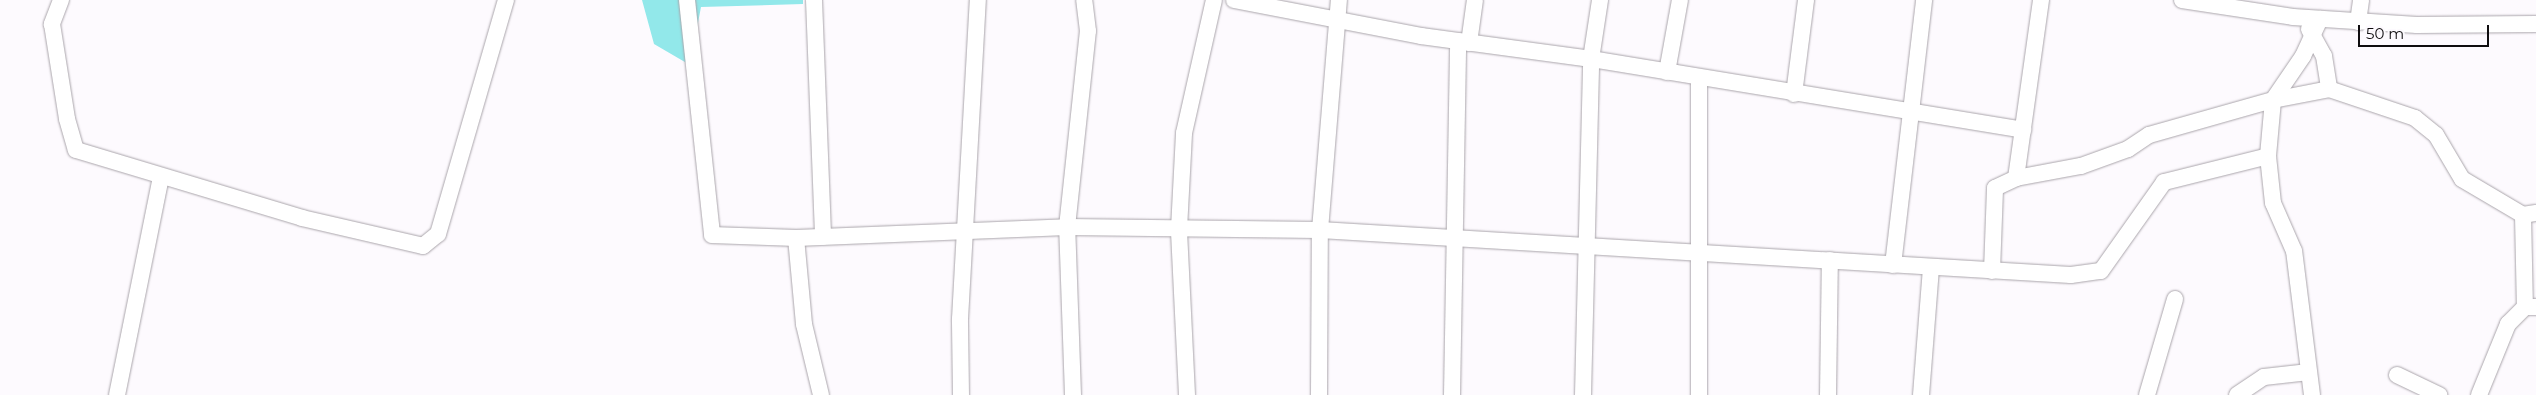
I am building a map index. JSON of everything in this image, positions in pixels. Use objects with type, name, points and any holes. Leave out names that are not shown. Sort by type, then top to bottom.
[{"type":"street","points":[[61,0],[52,24],[67,119],[76,150],[302,218],[423,246],[438,234],[506,0]]},
{"type":"street","points":[[687,0],[712,236],[796,238],[1067,228],[1320,230],[1830,260],[1931,268],[2071,274],[2101,271],[2164,182],[2268,156]]},
{"type":"street","points":[[814,0],[823,237]]},
{"type":"street","points":[[961,395],[964,232],[978,0]]},
{"type":"street","points":[[1073,395],[1067,228],[1088,32],[1084,0]]},
{"type":"street","points":[[1187,395],[1179,229],[1184,133],[1214,0]]},
{"type":"street","points":[[1234,0],[1464,42],[1592,59],[1909,113],[2023,130]]},
{"type":"street","points":[[1320,395],[1320,230],[1339,0]]},
{"type":"street","points":[[1452,395],[1455,238],[1464,42],[1475,0]]},
{"type":"street","points":[[1583,395],[1585,246],[1592,59],[1600,0]]},
{"type":"street","points":[[1667,72],[1680,0]]},
{"type":"street","points":[[1794,94],[1806,0]]},
{"type":"street","points":[[1894,265],[1909,113],[1924,0]]},
{"type":"street","points":[[2016,178],[2040,0]]},
{"type":"street","points":[[2182,0],[2256,6],[2316,26],[2358,22],[2417,25],[2536,24]]},
{"type":"street","points":[[2358,22],[2361,0]]},
{"type":"street","points":[[2316,26],[2324,56],[2329,90]]},
{"type":"street","points":[[2312,395],[2294,251],[2273,203],[2268,156],[2273,100],[2303,56],[2316,26]]},
{"type":"street","points":[[1699,78],[1699,395]]},
{"type":"street","points":[[1992,271],[1995,188],[2016,178],[2082,166],[2128,149],[2149,136],[2273,100],[2329,90],[2415,118],[2436,135],[2462,179],[2529,214],[2530,307],[2508,324],[2479,395]]},
{"type":"street","points":[[116,395],[161,177]]},
{"type":"street","points":[[796,238],[804,324],[821,395]]},
{"type":"street","points":[[1828,395],[1830,260]]},
{"type":"street","points":[[1921,395],[1931,268]]},
{"type":"street","points":[[2147,395],[2175,299]]},
{"type":"street","points":[[2237,395],[2264,377],[2309,372]]},
{"type":"street","points":[[2397,376],[2439,395]]},
{"type":"water","points":[[642,0],[803,0],[803,4],[701,7],[690,65],[654,44]]}]
